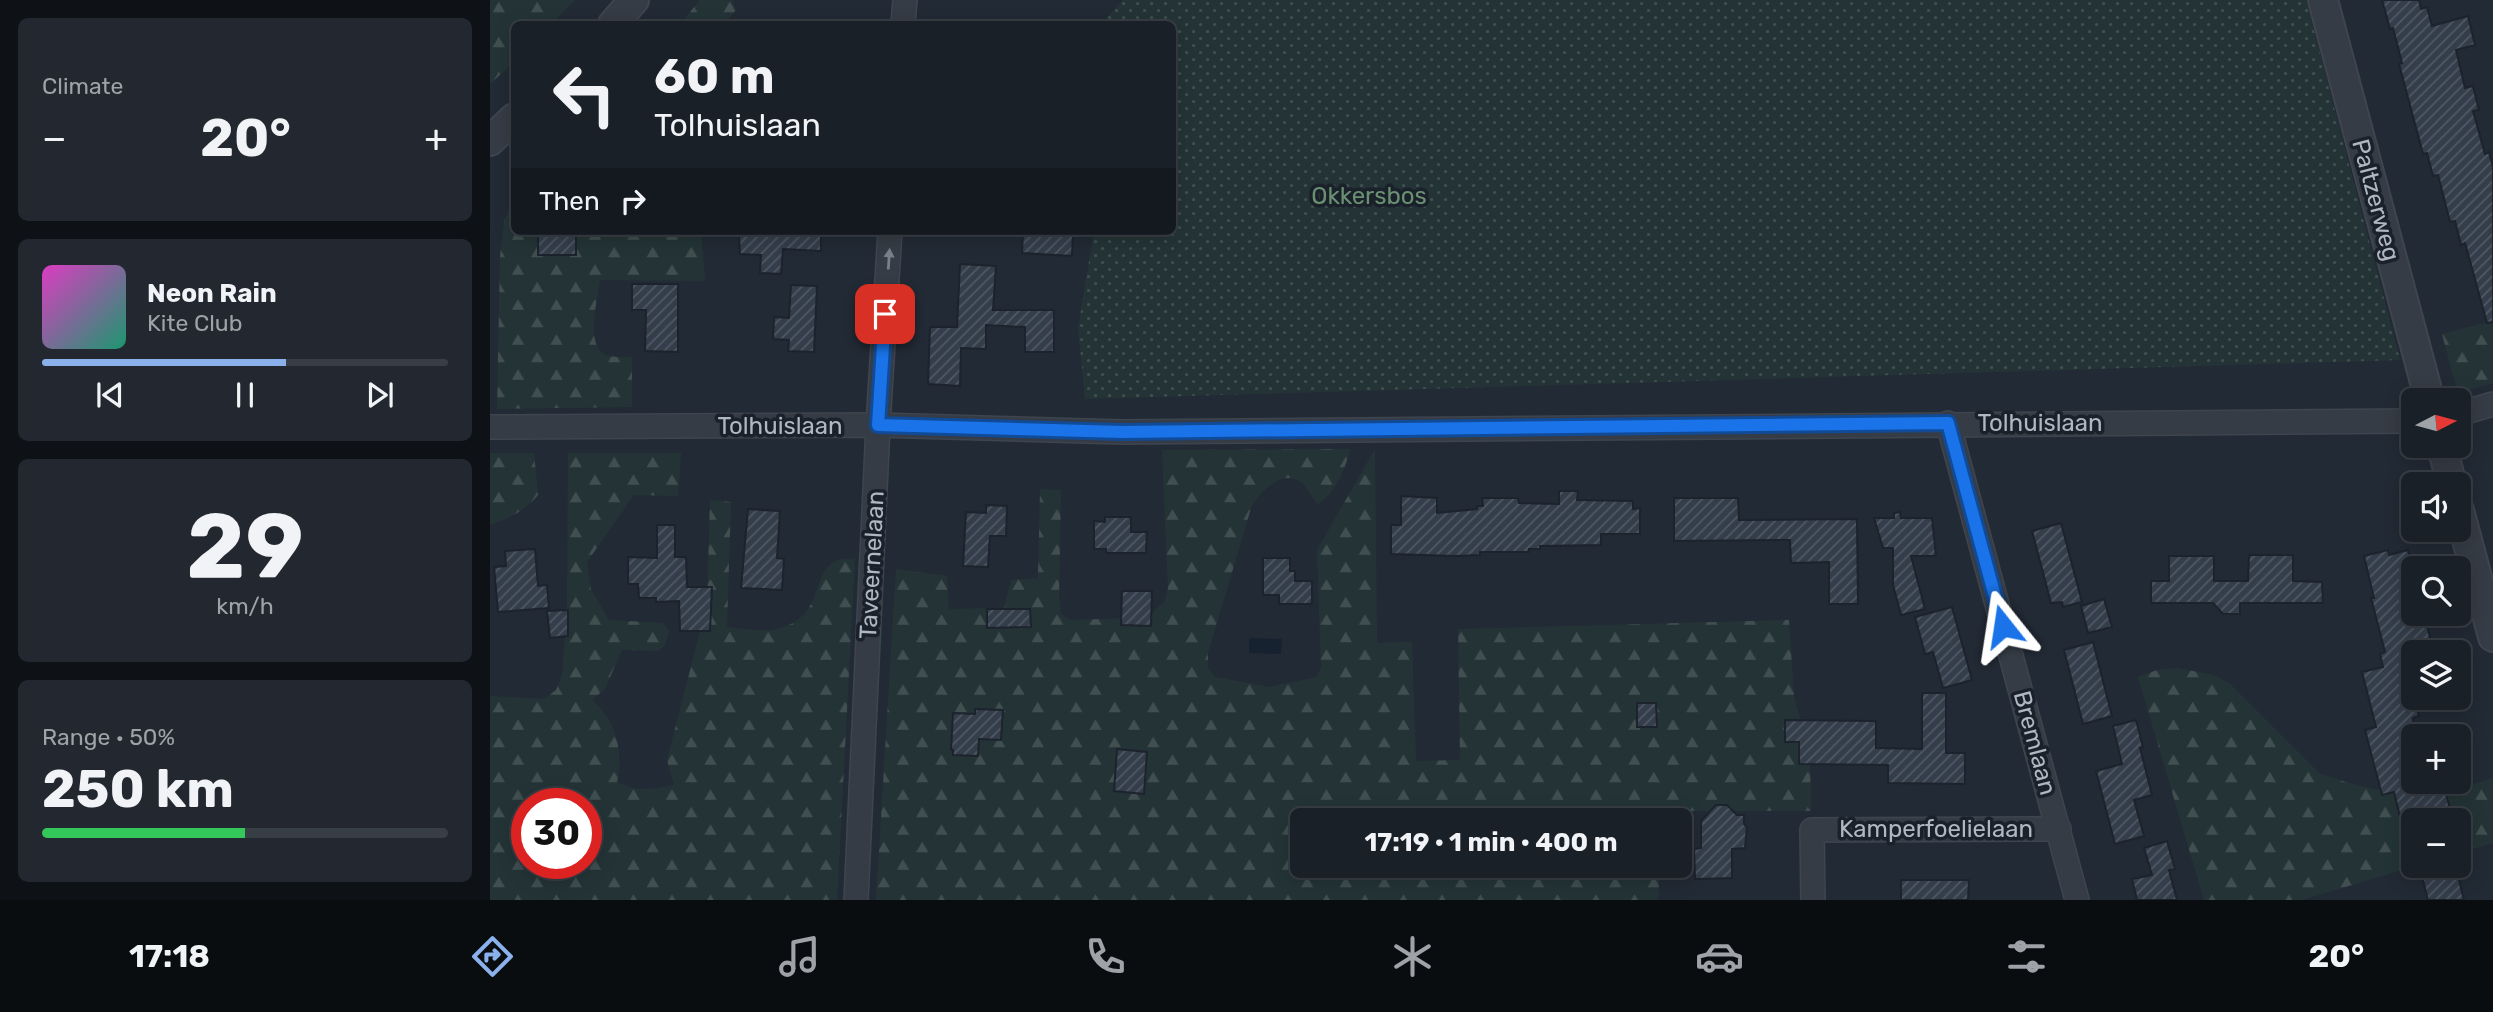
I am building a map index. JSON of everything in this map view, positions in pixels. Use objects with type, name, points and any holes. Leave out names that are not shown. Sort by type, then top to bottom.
[{"type":"street","points":[[616,21],[634,0]]},
{"type":"street","points":[[903,21],[905,0]]},
{"type":"street","name":"Paltzerweg","points":[[2323,0],[2427,388]]},
{"type":"street","points":[[490,141],[511,121]]},
{"type":"street","name":"Taveernelaan","points":[[856,900],[878,425],[890,235]]},
{"type":"street","points":[[2471,410],[2493,404]]},
{"type":"street","name":"Tolhuislaan","points":[[490,427],[878,425],[1122,432],[2401,421]]},
{"type":"street","name":"Bremlaan","points":[[1948,423],[2077,900]]},
{"type":"street","points":[[2468,542],[2493,637]]},
{"type":"street","name":"Kamperfoelielaan","points":[[1813,900],[1812,830],[2059,829]]},
{"type":"green space","points":[[490,0],[575,0],[554,21],[511,21],[511,65],[490,84]]},
{"type":"green space","points":[[700,0],[732,0],[736,10],[727,21],[682,21]]},
{"type":"green space","name":"Okkersbos","points":[[1123,0],[2306,0],[2400,360],[1085,399],[1078,328],[1093,235],[1176,235],[1176,21],[1104,21]]},
{"type":"green space","points":[[511,205],[511,235],[701,235],[705,281],[600,280],[594,320],[595,340],[604,354],[632,357],[632,407],[497,409],[500,257],[504,220]]},
{"type":"green space","points":[[2493,321],[2493,383],[2471,389],[2456,388],[2442,334]]},
{"type":"green space","points":[[1351,449],[1335,486],[1318,504],[1304,485],[1289,478],[1268,487],[1252,505],[1208,653],[1208,668],[1215,677],[1269,687],[1317,677],[1321,667],[1317,550],[1375,449],[1377,643],[1412,642],[1416,761],[1460,760],[1458,629],[1789,620],[1794,696],[1810,757],[1811,811],[1692,811],[1692,808],[1290,808],[1290,878],[1659,878],[1658,900],[876,900],[896,569],[947,576],[949,609],[1004,608],[1011,580],[1038,578],[1040,489],[1061,490],[1061,614],[1070,620],[1134,618],[1153,613],[1165,601],[1168,588],[1162,450]]},
{"type":"green space","points":[[490,453],[534,453],[538,495],[517,513],[490,525]]},
{"type":"green space","points":[[568,453],[681,453],[678,496],[634,495],[587,562],[591,590],[609,620],[663,623],[669,631],[665,645],[659,651],[622,650],[605,689],[592,700],[607,717],[616,737],[619,759],[617,782],[624,785],[652,788],[674,785],[667,760],[707,604],[710,500],[731,502],[727,627],[771,630],[789,625],[809,607],[829,566],[840,559],[855,558],[837,900],[490,900],[490,696],[544,699],[556,690],[562,675],[567,616]]},
{"type":"green space","points":[[2177,668],[2214,675],[2230,684],[2319,773],[2331,777],[2401,794],[2471,794],[2471,785],[2493,778],[2493,843],[2471,849],[2471,808],[2401,808],[2401,870],[2302,900],[2204,900],[2138,677],[2157,670]]},
{"type":"water","points":[[1249,638],[1282,639],[1281,654],[1249,653]]},
{"type":"building","points":[[2382,0],[2419,0],[2421,9],[2427,7],[2432,26],[2468,16],[2475,45],[2456,50],[2465,88],[2473,86],[2479,110],[2473,111],[2485,154],[2489,152],[2493,167],[2493,322],[2487,323],[2465,243],[2461,245],[2455,221],[2450,222],[2438,175],[2433,176],[2427,153],[2423,154],[2399,64],[2402,63],[2393,28],[2390,29]]},
{"type":"building","points":[[538,235],[576,235],[576,255],[538,255]]},
{"type":"building","points":[[821,235],[821,251],[783,249],[781,274],[760,273],[761,255],[740,254],[739,236]]},
{"type":"building","points":[[1023,235],[1073,235],[1072,256],[1022,253]]},
{"type":"building","points":[[960,264],[996,266],[993,310],[1054,310],[1054,352],[1025,352],[1025,327],[986,325],[986,349],[961,348],[960,386],[928,384],[930,327],[957,327]]},
{"type":"building","points":[[632,284],[678,284],[678,352],[645,351],[646,310],[632,310]]},
{"type":"building","points":[[791,285],[817,286],[814,352],[788,351],[789,340],[773,339],[774,317],[789,318]]},
{"type":"building","points":[[1559,491],[1578,491],[1577,500],[1633,501],[1633,509],[1640,508],[1640,534],[1601,534],[1601,545],[1540,546],[1540,549],[1529,549],[1529,552],[1480,552],[1480,555],[1456,556],[1391,554],[1391,525],[1401,525],[1401,496],[1437,498],[1437,513],[1477,509],[1477,506],[1483,506],[1482,498],[1518,498],[1519,503],[1559,504]]},
{"type":"building","points":[[1674,498],[1738,498],[1739,520],[1857,519],[1858,604],[1829,604],[1829,562],[1791,563],[1790,540],[1674,541]]},
{"type":"building","points":[[986,505],[1007,506],[1006,536],[990,536],[988,567],[963,566],[966,512],[986,513]]},
{"type":"building","points":[[748,509],[780,511],[777,558],[784,559],[782,590],[741,588]]},
{"type":"building","points":[[1900,512],[1901,518],[1932,518],[1936,556],[1911,556],[1925,609],[1901,615],[1893,585],[1893,548],[1883,548],[1874,518],[1894,518],[1894,513]]},
{"type":"building","points":[[1105,517],[1131,517],[1131,532],[1147,532],[1146,553],[1106,553],[1106,549],[1094,549],[1094,521],[1105,522]]},
{"type":"building","points":[[2061,523],[2082,602],[2063,607],[2062,602],[2051,603],[2032,531]]},
{"type":"building","points":[[657,525],[675,525],[675,557],[686,557],[687,587],[712,587],[710,631],[680,631],[679,601],[656,602],[656,598],[639,598],[638,584],[628,584],[628,557],[657,558]]},
{"type":"building","points":[[535,549],[538,586],[547,585],[549,608],[498,612],[494,567],[506,566],[505,551]]},
{"type":"building","points":[[2388,550],[2389,555],[2408,550],[2410,556],[2401,556],[2401,626],[2427,626],[2431,640],[2401,640],[2401,710],[2417,710],[2419,716],[2413,718],[2413,724],[2401,724],[2401,794],[2446,794],[2450,808],[2401,808],[2401,821],[2394,792],[2382,795],[2365,730],[2376,727],[2362,672],[2383,667],[2380,654],[2385,652],[2371,598],[2374,598],[2364,556]]},
{"type":"building","points":[[2249,555],[2293,555],[2293,581],[2322,582],[2323,603],[2240,603],[2240,614],[2223,614],[2213,603],[2151,603],[2151,581],[2169,581],[2169,556],[2214,556],[2214,581],[2248,581]]},
{"type":"building","points":[[1263,558],[1290,558],[1290,571],[1295,571],[1295,581],[1312,581],[1312,604],[1279,604],[1279,595],[1263,595]]},
{"type":"building","points":[[1122,591],[1152,591],[1151,626],[1121,625]]},
{"type":"building","points":[[2104,599],[2112,627],[2088,633],[2081,606]]},
{"type":"building","points":[[1952,607],[1972,680],[1943,688],[1933,652],[1925,654],[1915,617]]},
{"type":"building","points":[[987,609],[1030,609],[1031,627],[987,628]]},
{"type":"building","points":[[568,610],[568,636],[550,638],[547,611]]},
{"type":"building","points":[[2093,642],[2112,716],[2083,724],[2064,650]]},
{"type":"building","points":[[1922,693],[1946,693],[1946,753],[1965,753],[1965,784],[1888,783],[1888,765],[1799,764],[1799,742],[1785,742],[1785,720],[1876,721],[1876,748],[1922,749]]},
{"type":"building","points":[[1637,703],[1656,703],[1657,727],[1637,727]]},
{"type":"building","points":[[975,709],[1003,710],[1001,740],[979,739],[978,756],[953,755],[953,713],[975,714]]},
{"type":"building","points":[[2136,720],[2152,795],[2134,800],[2144,836],[2115,844],[2096,771],[2122,764],[2113,726]]},
{"type":"building","points":[[1117,749],[1147,752],[1144,794],[1114,791]]},
{"type":"building","points":[[1716,805],[1727,805],[1737,815],[1744,815],[1744,824],[1747,827],[1745,848],[1732,849],[1732,878],[1695,879],[1694,849],[1701,848],[1701,821]]},
{"type":"building","points":[[2167,841],[2175,869],[2169,870],[2177,900],[2137,900],[2132,879],[2152,875],[2144,848]]},
{"type":"building","points":[[2422,878],[2458,878],[2464,900],[2428,900]]},
{"type":"building","points":[[1901,880],[1969,880],[1968,900],[1901,900]]},
{"type":"route","points":[[885,314],[878,425],[1122,432],[1948,423],[2003,626]]}]
